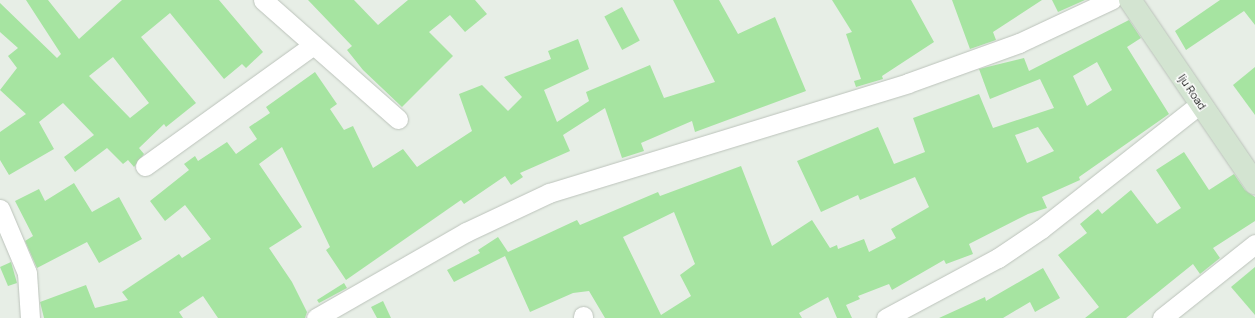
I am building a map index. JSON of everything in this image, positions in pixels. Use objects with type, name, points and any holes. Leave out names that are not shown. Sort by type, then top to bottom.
[{"type":"main road","name":"Iju Road","points":[[1130,0],[1255,183]]},
{"type":"street","points":[[263,0],[312,46],[398,119]]},
{"type":"street","points":[[316,318],[466,232],[549,193],[908,83],[1019,43],[1111,0]]},
{"type":"street","points":[[145,166],[312,46]]},
{"type":"street","points":[[886,318],[998,258],[1041,229],[1200,104]]},
{"type":"street","points":[[0,209],[27,273],[30,318]]},
{"type":"street","points":[[1162,318],[1255,244]]},
{"type":"building","points":[[26,0],[48,0],[79,39],[122,0],[219,0],[263,52],[246,68],[242,64],[224,79],[170,13],[141,37],[196,103],[166,127],[164,124],[139,148],[144,154],[134,167],[128,160],[123,164],[107,148],[75,172],[64,157],[94,135],[63,103],[39,122],[54,149],[9,175],[0,160],[0,132],[26,114],[0,90],[17,68],[8,56],[18,48],[0,32],[0,3],[57,58],[61,54]],"holes":[[[113,57],[149,103],[130,118],[89,76]]]},
{"type":"building","points":[[308,0],[354,0],[378,25],[408,0],[475,0],[487,14],[465,32],[450,15],[429,32],[453,56],[402,107],[363,70],[347,50],[352,46]]},
{"type":"building","points":[[673,0],[719,0],[738,34],[775,17],[806,91],[695,132],[692,121],[641,143],[644,151],[622,158],[605,108],[563,135],[570,151],[520,173],[523,177],[511,185],[505,176],[464,204],[461,200],[346,280],[326,250],[330,247],[282,147],[259,164],[302,227],[269,248],[292,282],[307,312],[305,318],[218,318],[203,296],[179,312],[183,318],[44,318],[40,302],[86,285],[95,308],[128,300],[122,292],[179,254],[182,258],[211,239],[185,205],[165,221],[150,201],[189,170],[184,164],[195,156],[198,161],[227,142],[236,154],[257,139],[249,127],[270,113],[266,107],[315,72],[337,104],[330,109],[344,130],[353,126],[373,168],[403,149],[417,167],[472,131],[459,94],[482,85],[508,111],[522,97],[504,77],[551,59],[548,51],[578,39],[589,69],[544,90],[557,122],[589,101],[586,92],[650,65],[664,98],[715,82]]},
{"type":"building","points":[[832,0],[911,0],[934,42],[882,76],[883,79],[856,87],[854,81],[861,79],[846,34],[852,32]]},
{"type":"building","points":[[952,0],[1042,0],[993,32],[996,40],[970,49]]},
{"type":"building","points":[[1052,0],[1085,0],[1058,12]]},
{"type":"building","points":[[1220,0],[1255,0],[1255,25],[1244,11],[1186,50],[1175,31]]},
{"type":"building","points":[[622,7],[640,41],[622,50],[604,16]]},
{"type":"building","points":[[1129,20],[1141,38],[1127,47],[1169,114],[1079,177],[1080,180],[1042,197],[1047,208],[1028,214],[969,244],[973,254],[946,264],[944,260],[892,290],[889,284],[858,296],[860,299],[846,305],[852,318],[837,318],[828,297],[799,313],[802,318],[605,318],[589,291],[573,293],[530,312],[505,256],[454,282],[447,270],[480,253],[478,250],[498,237],[508,252],[577,220],[580,225],[658,192],[660,196],[741,166],[772,246],[812,220],[830,248],[837,245],[838,249],[864,239],[869,252],[896,238],[891,229],[929,207],[915,177],[860,200],[858,195],[821,212],[797,161],[878,127],[894,164],[925,152],[913,118],[979,94],[993,128],[1054,108],[1040,79],[990,99],[979,69],[1024,58],[1029,71]],"holes":[[[1097,62],[1112,90],[1087,106],[1073,76]],[[1038,127],[1054,151],[1027,163],[1015,135]],[[674,212],[695,264],[680,275],[691,296],[661,315],[623,237]]]},
{"type":"building","points":[[1255,67],[1255,115],[1233,85]]},
{"type":"building","points":[[1184,152],[1209,190],[1234,174],[1245,190],[1255,197],[1255,221],[1213,248],[1220,258],[1200,274],[1193,264],[1126,318],[1085,318],[1099,307],[1058,255],[1087,233],[1080,224],[1098,209],[1102,214],[1131,190],[1157,224],[1181,208],[1156,170]]},
{"type":"building","points":[[74,183],[92,212],[119,197],[142,239],[99,263],[87,242],[37,268],[25,241],[33,236],[15,201],[39,189],[45,201]]},
{"type":"building","points":[[11,262],[17,283],[8,286],[0,267]]},
{"type":"building","points":[[1255,267],[1255,315],[1231,287]]},
{"type":"building","points":[[1043,268],[1060,298],[1035,312],[1030,302],[1003,318],[939,318],[985,297],[986,301]]},
{"type":"building","points":[[344,283],[347,288],[319,303],[317,300]]},
{"type":"building","points":[[383,301],[391,318],[377,318],[371,307]]}]
